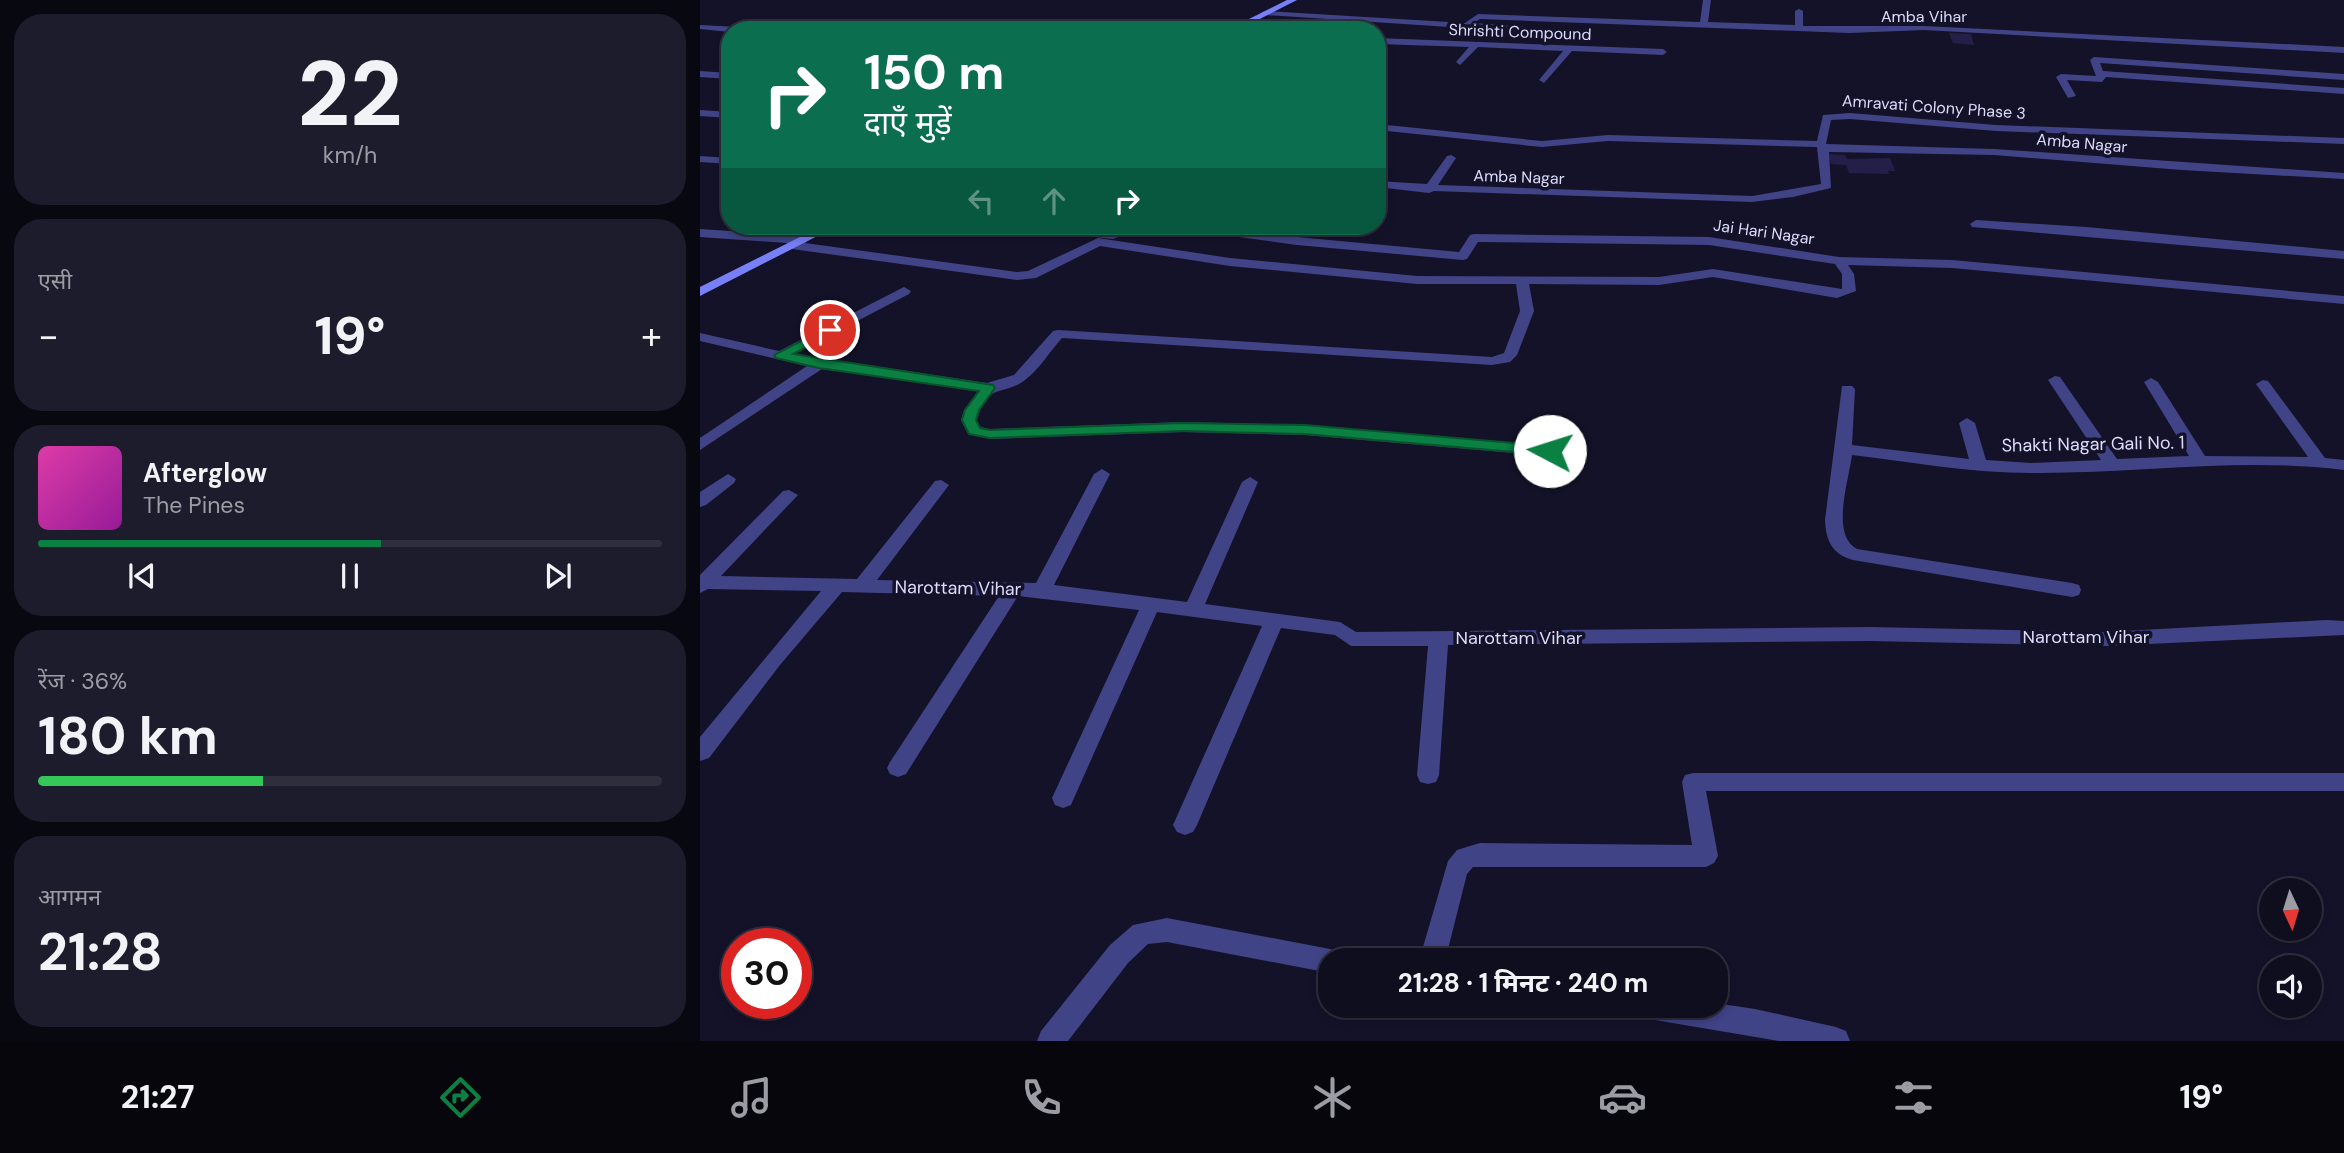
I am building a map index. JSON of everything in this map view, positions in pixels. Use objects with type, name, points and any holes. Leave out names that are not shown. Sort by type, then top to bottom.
[{"type":"main road","points":[[1249,21],[1293,0]]},
{"type":"main road","points":[[700,292],[813,235]]},
{"type":"street","points":[[1704,25],[1707,1]]},
{"type":"street","points":[[1648,33],[1662,11]]},
{"type":"street","points":[[1799,11],[1799,28]]},
{"type":"street","points":[[1265,13],[1523,31],[1569,31]]},
{"type":"street","name":"Amba Vihar","points":[[1466,26],[1478,16],[1704,25],[1748,22],[1799,28],[1924,27],[2214,54],[2344,50]]},
{"type":"street","points":[[702,28],[721,29]]},
{"type":"street","name":"Shrishti Compound","points":[[1386,41],[1662,52]]},
{"type":"street","points":[[1460,62],[1475,46]]},
{"type":"street","points":[[1544,80],[1571,47]]},
{"type":"street","points":[[2071,96],[2060,77],[2102,79],[2094,60],[2214,54],[2344,77]]},
{"type":"street","points":[[700,74],[721,75]]},
{"type":"street","points":[[2100,74],[2344,91]]},
{"type":"street","points":[[700,113],[721,114]]},
{"type":"street","name":"Amravati Colony Phase 3","points":[[1822,146],[1828,117],[1850,116],[1996,128],[2344,141]]},
{"type":"street","points":[[1386,128],[1542,144],[1608,138],[1822,146]]},
{"type":"street","name":"Amba Nagar","points":[[1386,185],[1429,190],[1752,199],[1827,186],[1822,146],[1994,152],[2182,167],[2344,176]]},
{"type":"street","points":[[1429,190],[1451,158]]},
{"type":"street","points":[[700,159],[721,160]]},
{"type":"street","points":[[1976,224],[2124,234],[2344,255]]},
{"type":"street","points":[[700,233],[797,243],[1017,276],[1031,275],[1113,236]]},
{"type":"street","points":[[1105,235],[1113,236]]},
{"type":"street","name":"Jai Hari Nagar","points":[[1253,235],[1463,256],[1474,238],[1709,242],[1839,261],[1952,264],[2344,300]]},
{"type":"street","points":[[1098,242],[1230,262],[1403,278],[1522,282],[1659,281],[1713,273],[1845,294],[1849,291],[1848,274],[1839,261]]},
{"type":"street","points":[[700,337],[819,364],[988,388],[1019,378],[1058,334],[1505,359],[1510,355],[1527,311],[1522,282]]},
{"type":"street","points":[[781,355],[904,290]]},
{"type":"street","points":[[700,445],[819,364]]},
{"type":"street","points":[[2055,380],[2111,463]]},
{"type":"street","points":[[2151,382],[2200,461]]},
{"type":"street","points":[[2263,384],[2320,462]]},
{"type":"street","points":[[988,388],[972,410],[969,420],[974,431],[990,434],[1170,427],[1305,429],[1550,451]]},
{"type":"street","points":[[1847,389],[1842,416],[1844,449],[1837,493],[1836,538],[1840,547],[1853,554],[2072,590]]},
{"type":"street","points":[[1967,423],[1979,465]]},
{"type":"street","name":"Shakti Nagar Gali No. 1","points":[[1844,449],[1979,465],[2052,468],[2111,463],[2200,461],[2320,462],[2344,466]]},
{"type":"street","points":[[1042,590],[1102,474]]},
{"type":"street","points":[[700,501],[727,479]]},
{"type":"street","points":[[1193,610],[1250,482]]},
{"type":"street","points":[[862,586],[941,485]]},
{"type":"street","points":[[701,583],[789,495]]},
{"type":"street","name":"Narottam Vihar","points":[[701,583],[1042,590],[1340,629],[1351,639],[1870,635],[2105,639],[2344,628]]},
{"type":"street","points":[[701,752],[773,660],[837,585]]},
{"type":"street","points":[[898,768],[1012,590]]},
{"type":"street","points":[[1063,798],[1151,605]]},
{"type":"street","points":[[1185,825],[1274,621]]},
{"type":"street","points":[[1428,775],[1439,638]]},
{"type":"street","points":[[1435,948],[1456,869],[1465,858],[1480,854],[1706,856],[1693,782],[2042,785],[2344,782]]},
{"type":"street","points":[[1051,1041],[1119,954],[1142,933],[1167,930],[1318,959]]},
{"type":"street","points":[[1728,1018],[1836,1041]]},
{"type":"building","points":[[1949,33],[1971,34],[1974,45],[1953,43]]},
{"type":"building","points":[[1828,154],[1845,155],[1847,159],[1890,158],[1895,171],[1888,171],[1889,174],[1849,173],[1846,165],[1831,164]]},
{"type":"route","points":[[830,330],[781,355],[819,364],[988,388],[972,410],[969,420],[974,431],[990,434],[1183,427],[1305,429],[1550,451]]}]
